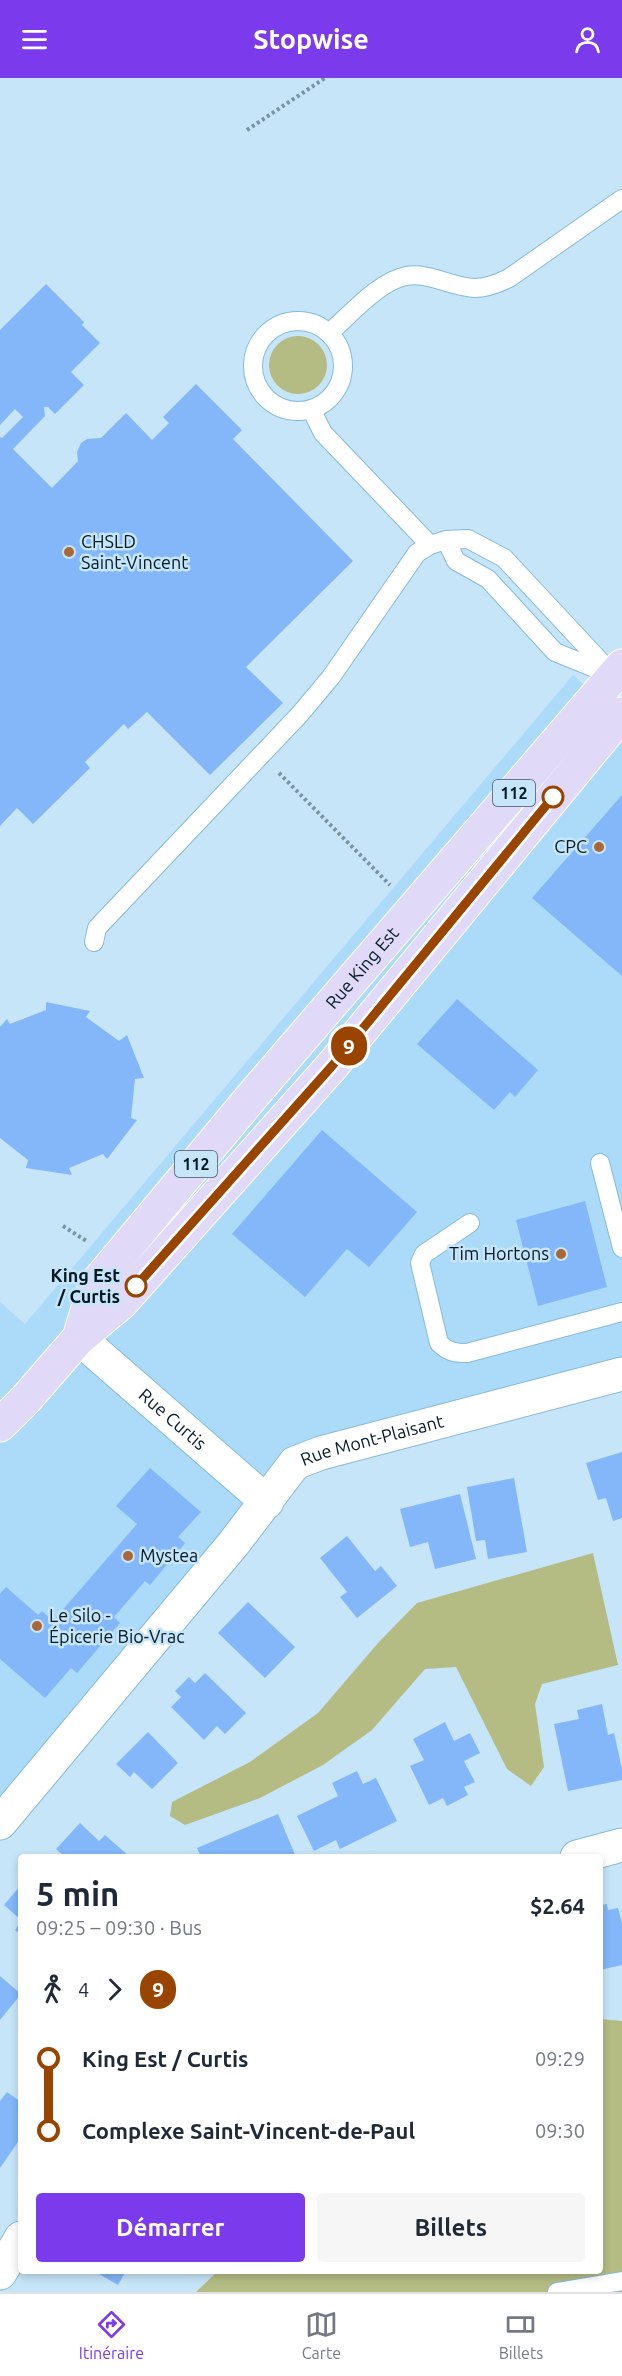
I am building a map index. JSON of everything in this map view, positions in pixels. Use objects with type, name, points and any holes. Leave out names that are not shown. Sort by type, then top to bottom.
[{"type":"main road","name":"Rue King Est","points":[[79,1338],[95,1285],[254,1094],[619,675]]},
{"type":"main road","name":"Rue King Est","points":[[0,1425],[79,1338],[121,1303],[332,1066],[622,714]]},
{"type":"street","name":"Rue Curtis","points":[[79,1338],[267,1502]]},
{"type":"street","name":"Rue Mont-Plaisant","points":[[0,1823],[267,1502],[296,1463],[321,1453],[622,1374]]},
{"type":"street","points":[[588,1854],[622,1845]]},
{"type":"street","points":[[0,2273],[18,2243]]},
{"type":"lane","points":[[329,333],[386,284],[406,276],[420,276],[475,288],[495,285],[509,278],[622,199]]},
{"type":"lane","points":[[287,323],[313,324],[329,333],[340,350],[343,361],[340,381],[329,399],[311,409],[300,411],[280,407],[264,395],[255,377],[254,357],[258,347],[269,332],[287,323]]},
{"type":"lane","points":[[311,409],[323,433],[456,561],[488,579],[555,652],[619,675]]},
{"type":"lane","points":[[94,942],[97,928],[263,756],[331,677],[417,553],[438,543],[468,539],[504,558],[619,675]]},
{"type":"lane","points":[[600,1163],[622,1248]]},
{"type":"lane","points":[[470,1223],[424,1254],[420,1263],[439,1343],[446,1349],[456,1353],[467,1353],[622,1312]]},
{"type":"lane","points":[[557,2292],[622,2281]]},
{"type":"path","points":[[248,130],[326,78]]},
{"type":"path","points":[[263,756],[413,910]]},
{"type":"shaded area","points":[[573,675],[622,721],[622,1374],[321,1453],[0,1823],[0,1302],[25,1324]]},
{"type":"green space","points":[[292,336],[304,336],[319,344],[327,359],[327,371],[319,386],[304,394],[292,394],[277,386],[269,371],[269,359],[277,344]]},
{"type":"green space","points":[[593,1553],[618,1665],[542,1684],[535,1704],[544,1767],[531,1786],[507,1769],[456,1667],[425,1669],[372,1730],[323,1765],[260,1798],[185,1825],[170,1816],[172,1802],[250,1762],[318,1713],[378,1643],[417,1603]]},
{"type":"green space","points":[[603,2019],[622,2021],[622,2292],[196,2292],[215,2274],[603,2274]]},
{"type":"building","points":[[46,284],[84,322],[82,325],[100,343],[71,372],[84,385],[55,414],[48,407],[44,407],[45,416],[13,449],[52,488],[78,461],[77,452],[81,443],[87,439],[101,438],[126,413],[152,440],[169,423],[163,417],[196,384],[242,430],[233,439],[353,561],[246,667],[283,703],[210,775],[147,712],[128,729],[124,724],[85,762],[90,768],[33,824],[17,808],[0,826],[0,437],[2,438],[23,417],[15,409],[0,425],[0,330]]},
{"type":"building","name":"CPC","points":[[622,795],[622,976],[532,898]]},
{"type":"building","points":[[457,999],[538,1070],[515,1097],[510,1092],[494,1110],[417,1044]]},
{"type":"building","points":[[46,1002],[90,1011],[86,1017],[119,1041],[127,1035],[144,1078],[135,1079],[131,1118],[137,1120],[107,1159],[103,1154],[69,1168],[72,1175],[26,1168],[28,1160],[0,1138],[0,1027],[7,1019],[10,1024],[46,1010]]},
{"type":"building","points":[[322,1130],[417,1212],[369,1267],[347,1249],[305,1297],[232,1234]]},
{"type":"building","name":"Tim Hortons","points":[[585,1201],[607,1287],[538,1306],[516,1220]]},
{"type":"building","points":[[622,1452],[622,1518],[613,1521],[606,1498],[598,1500],[586,1463]]},
{"type":"building","points":[[150,1468],[201,1512],[178,1537],[185,1543],[150,1585],[145,1581],[114,1617],[120,1623],[77,1673],[71,1668],[45,1698],[0,1659],[0,1594],[6,1587],[38,1615],[42,1611],[53,1621],[137,1524],[116,1506]]},
{"type":"building","points":[[514,1478],[527,1552],[488,1559],[485,1540],[476,1541],[467,1487]]},
{"type":"building","points":[[460,1494],[476,1559],[435,1569],[428,1542],[410,1547],[400,1509]]},
{"type":"building","points":[[347,1536],[375,1571],[381,1566],[397,1586],[357,1618],[340,1597],[347,1592],[320,1558]]},
{"type":"building","points":[[248,1602],[295,1647],[265,1678],[218,1633]]},
{"type":"building","points":[[205,1673],[246,1713],[225,1734],[217,1726],[204,1740],[171,1707],[181,1697],[175,1691],[189,1677],[195,1683]]},
{"type":"building","points":[[602,1704],[608,1735],[614,1733],[622,1769],[622,1780],[568,1791],[554,1724],[579,1719],[577,1710]]},
{"type":"building","points":[[445,1722],[454,1741],[470,1733],[480,1753],[464,1761],[475,1782],[464,1787],[468,1795],[447,1806],[443,1798],[429,1805],[410,1766],[424,1760],[413,1739]]},
{"type":"building","points":[[148,1732],[178,1763],[152,1789],[134,1772],[130,1777],[116,1764]]},
{"type":"building","points":[[357,1771],[363,1784],[376,1778],[397,1821],[340,1849],[336,1840],[314,1851],[297,1816],[338,1796],[332,1783]]},
{"type":"building","points":[[278,1814],[295,1854],[200,1854],[197,1848]]},
{"type":"building","points":[[80,1823],[99,1841],[105,1835],[127,1854],[62,1854],[56,1849]]},
{"type":"building","points":[[18,1889],[18,1917],[4,1905]]},
{"type":"building","points":[[607,1904],[608,1910],[618,1908],[622,1923],[622,1965],[603,1969],[603,1905]]},
{"type":"building","points":[[0,1976],[18,1991],[18,1998],[0,2020]]},
{"type":"building","points":[[7,2092],[18,2100],[18,2142],[0,2168],[0,2101]]},
{"type":"building","points":[[99,2274],[124,2274],[118,2285]]},
{"type":"bus line","name":"9","points":[[136,1286],[332,1066],[553,797]]},
{"type":"place","name":"CHSLD Saint-Vincent","points":[[69,552]]},
{"type":"place","name":"CPC","points":[[599,847]]},
{"type":"place","name":"Tim Hortons","points":[[561,1254]]},
{"type":"place","name":"King Est / Curtis","points":[[136,1286]]},
{"type":"place","name":"Mystea","points":[[128,1556]]},
{"type":"place","name":"Le Silo - Épicerie Bio-Vrac","points":[[37,1626]]}]
